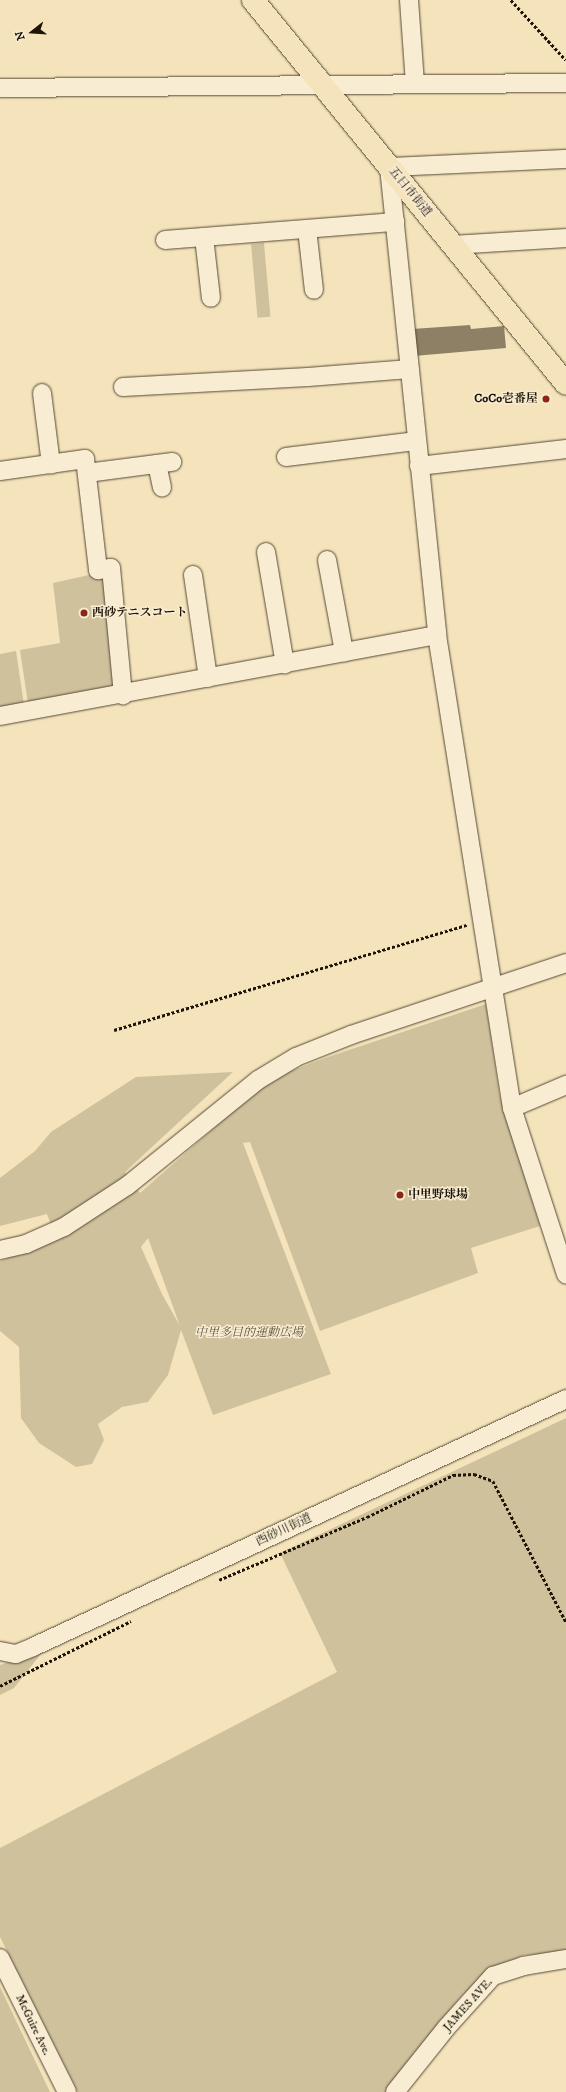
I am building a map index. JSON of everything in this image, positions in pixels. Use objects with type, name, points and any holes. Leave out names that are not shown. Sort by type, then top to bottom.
[{"type":"main road","name":"五日市街道","points":[[253,0],[566,384]]},
{"type":"street","points":[[410,0],[416,84]]},
{"type":"street","points":[[0,88],[566,84]]},
{"type":"street","points":[[566,159],[389,167],[437,635],[512,1108],[566,1274]]},
{"type":"street","points":[[164,240],[395,222]]},
{"type":"street","points":[[307,229],[314,290]]},
{"type":"street","points":[[204,237],[211,298]]},
{"type":"street","points":[[453,245],[566,238]]},
{"type":"street","points":[[123,387],[308,377],[410,369]]},
{"type":"street","points":[[42,393],[51,464]]},
{"type":"street","points":[[286,457],[313,446],[417,441]]},
{"type":"street","points":[[420,466],[566,449]]},
{"type":"street","points":[[0,471],[85,459],[98,570],[111,568],[123,695]]},
{"type":"street","points":[[87,473],[165,463],[162,487]]},
{"type":"street","points":[[266,552],[285,664]]},
{"type":"street","points":[[327,560],[344,652]]},
{"type":"street","points":[[199,581],[208,678]]},
{"type":"street","points":[[0,716],[123,695],[437,635]]},
{"type":"street","points":[[0,1250],[26,1244],[64,1227],[120,1190],[258,1080],[296,1057],[351,1035],[566,963]]},
{"type":"street","points":[[512,1108],[566,1085]]},
{"type":"street","name":"西砂川街道","points":[[0,1651],[16,1654],[33,1647],[566,1399]]},
{"type":"street","name":"McGuire Ave.","points":[[0,1958],[67,2092]]},
{"type":"street","name":"JAMES AVE.","points":[[395,2092],[477,1992],[493,1976],[523,1966],[566,1959]]},
{"type":"path","points":[[511,0],[566,60]]},
{"type":"path","points":[[114,1030],[482,920]]},
{"type":"path","points":[[217,1581],[367,1517],[453,1476],[474,1474],[493,1481],[566,1622]]},
{"type":"path","points":[[0,1686],[133,1620]]},
{"type":"green space","points":[[264,243],[270,317],[257,318],[251,244]]},
{"type":"green space","name":"西砂テニスコート","points":[[107,571],[117,688],[28,704],[20,650],[60,643],[53,583]]},
{"type":"green space","points":[[16,651],[24,705],[0,709],[0,654]]},
{"type":"green space","name":"中里多目的運動広場","points":[[486,1004],[500,1097],[540,1226],[471,1248],[478,1273],[320,1331],[250,1142],[243,1143],[331,1374],[213,1415],[181,1330],[168,1375],[148,1402],[122,1407],[98,1424],[104,1440],[92,1464],[76,1467],[39,1443],[21,1418],[19,1347],[0,1331],[0,1261],[56,1238],[47,1214],[0,1226],[0,1178],[35,1151],[51,1132],[136,1077],[233,1072],[125,1172],[140,1193],[270,1079],[325,1058]],"holes":[[[148,1238],[180,1326],[162,1294],[141,1247]]]},
{"type":"green space","points":[[566,1418],[566,1953],[524,1955],[489,1969],[459,1999],[386,2092],[78,2092],[0,1937],[0,1848],[337,1672],[280,1553]]},
{"type":"green space","points":[[44,1650],[14,1688],[0,1695],[0,1665]]},
{"type":"green space","points":[[0,1987],[50,2092],[0,2092]]},
{"type":"building","points":[[470,325],[471,329],[504,326],[506,348],[414,356],[412,329]]},
{"type":"place","name":"CoCo壱番屋","points":[[546,399]]},
{"type":"place","name":"西砂テニスコート","points":[[84,613]]},
{"type":"place","name":"中里野球場","points":[[400,1195]]}]
